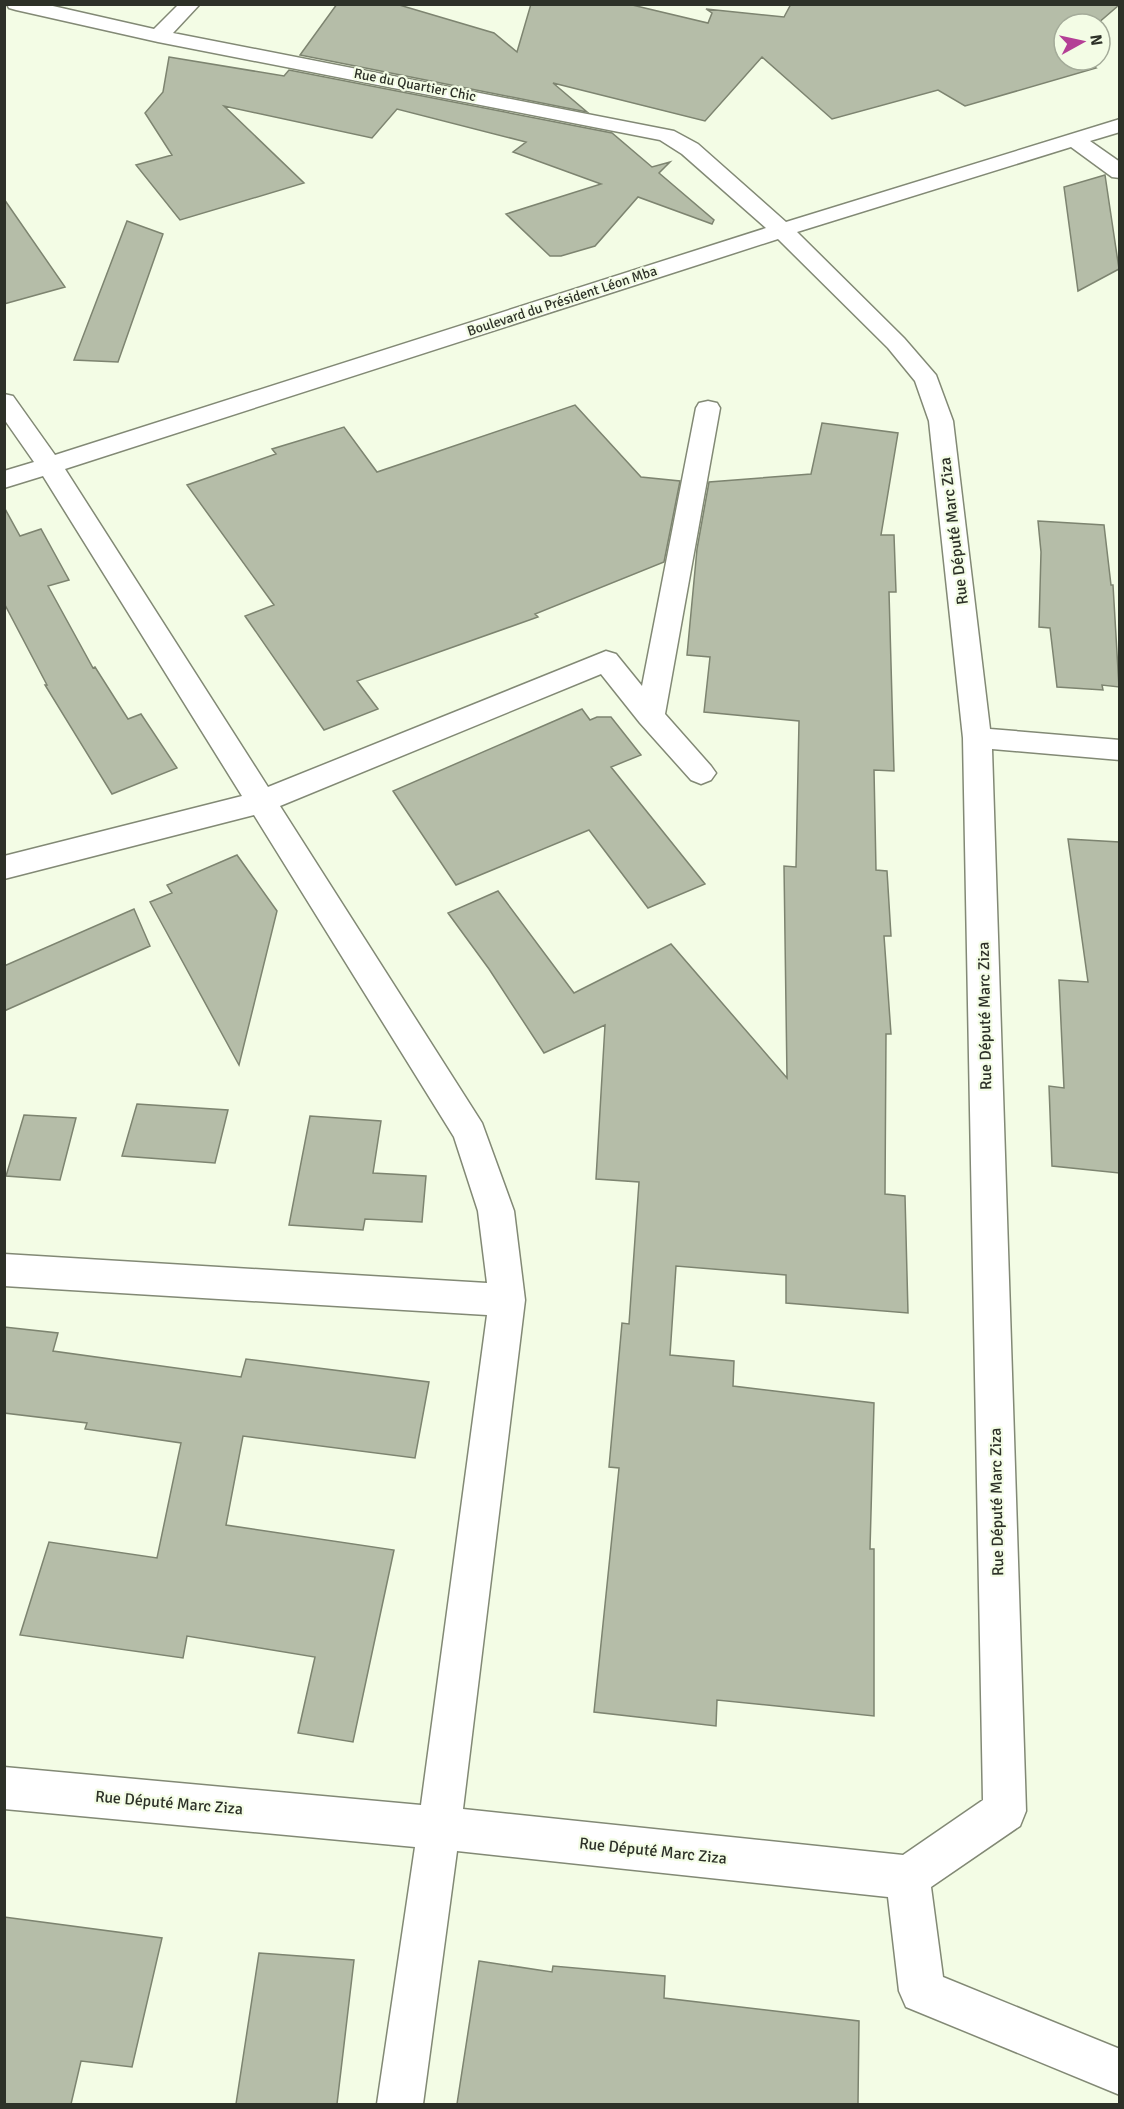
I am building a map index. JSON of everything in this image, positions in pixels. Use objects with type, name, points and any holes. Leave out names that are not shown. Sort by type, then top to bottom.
[{"type":"street","name":"Rue du Quartier Chic","points":[[16,4],[158,36],[667,135],[690,149],[782,230]]},
{"type":"street","points":[[158,36],[191,4]]},
{"type":"street","name":"Boulevard du Président Léon Mba","points":[[4,480],[782,230],[1119,125]]},
{"type":"street","points":[[1073,139],[1119,172]]},
{"type":"street","name":"Rue Député Marc Ziza","points":[[4,1788],[439,1828],[908,1877],[1005,1811],[977,738],[941,421],[927,380],[896,343],[782,230]]},
{"type":"street","points":[[4,401],[50,466],[471,1133],[496,1211],[507,1300],[439,1828],[399,2104]]},
{"type":"street","points":[[650,716],[708,408]]},
{"type":"street","points":[[4,868],[261,802],[606,661],[650,716],[701,773]]},
{"type":"street","points":[[977,738],[1119,750]]},
{"type":"street","points":[[4,1270],[507,1300]]},
{"type":"street","points":[[908,1877],[922,1991],[1119,2072]]},
{"type":"building","points":[[337,4],[396,4],[494,33],[517,52],[531,4],[628,4],[708,23],[712,13],[706,9],[784,17],[791,4],[1119,5],[1111,12],[1052,12],[1052,72],[1082,72],[965,106],[938,90],[832,119],[762,57],[705,121],[553,83],[587,112],[300,55]]},
{"type":"building","points":[[169,57],[284,76],[289,70],[612,133],[652,167],[670,162],[659,173],[714,220],[712,224],[638,197],[595,246],[561,256],[550,256],[506,214],[601,184],[513,152],[526,142],[397,109],[372,138],[224,106],[304,183],[180,220],[136,165],[172,155],[145,113],[163,92]]},
{"type":"building","points":[[1105,175],[1119,269],[1078,291],[1064,187]]},
{"type":"building","points":[[4,199],[65,287],[4,304]]},
{"type":"building","points":[[127,221],[163,234],[118,362],[74,360]]},
{"type":"building","points":[[575,405],[641,477],[680,481],[664,562],[535,614],[538,617],[357,681],[378,709],[324,730],[245,616],[274,605],[187,485],[276,454],[272,449],[344,427],[377,472]]},
{"type":"building","points":[[822,423],[898,433],[881,535],[894,535],[896,592],[889,592],[894,771],[874,770],[876,870],[887,871],[891,936],[884,936],[891,1034],[886,1034],[885,1194],[905,1196],[908,1313],[786,1303],[786,1275],[676,1266],[670,1355],[734,1361],[733,1386],[874,1403],[870,1549],[874,1549],[874,1716],[717,1700],[716,1726],[594,1712],[619,1468],[609,1467],[622,1323],[629,1324],[639,1182],[596,1179],[605,1025],[544,1053],[489,969],[448,913],[498,891],[574,993],[671,944],[787,1078],[784,866],[796,867],[799,721],[704,712],[710,657],[687,655],[697,549],[709,482],[811,474]]},
{"type":"building","points":[[4,507],[20,536],[41,529],[69,580],[48,586],[93,668],[95,667],[128,719],[141,714],[177,768],[112,794],[45,685],[47,685],[4,603]]},
{"type":"building","points":[[1038,521],[1104,525],[1111,585],[1113,585],[1119,687],[1102,685],[1103,690],[1057,687],[1050,628],[1039,627],[1041,552]]},
{"type":"building","points":[[582,709],[590,720],[597,717],[611,717],[641,755],[611,767],[705,884],[648,908],[589,830],[456,885],[393,791]]},
{"type":"building","points":[[1068,839],[1119,842],[1119,1173],[1052,1166],[1049,1086],[1064,1088],[1059,980],[1088,982]]},
{"type":"building","points":[[237,855],[277,911],[239,1065],[150,902],[172,893],[167,885]]},
{"type":"building","points":[[134,909],[150,946],[4,1011],[4,966]]},
{"type":"building","points":[[137,1104],[228,1110],[215,1163],[122,1156]]},
{"type":"building","points":[[24,1115],[76,1118],[60,1180],[6,1176]]},
{"type":"building","points":[[310,1116],[381,1121],[373,1173],[426,1176],[422,1222],[365,1219],[363,1230],[289,1225]]},
{"type":"building","points":[[4,1327],[58,1333],[53,1351],[241,1377],[246,1359],[429,1382],[415,1458],[243,1436],[226,1525],[394,1550],[353,1742],[298,1733],[315,1657],[187,1636],[183,1658],[20,1635],[49,1542],[157,1558],[181,1443],[85,1429],[87,1423],[4,1413]]},
{"type":"building","points":[[4,1917],[162,1938],[132,2067],[81,2061],[71,2104],[4,2104]]},
{"type":"building","points":[[259,1953],[354,1960],[337,2104],[236,2104]]},
{"type":"building","points":[[479,1961],[552,1972],[553,1966],[665,1976],[664,1998],[859,2021],[858,2104],[457,2104]]}]
